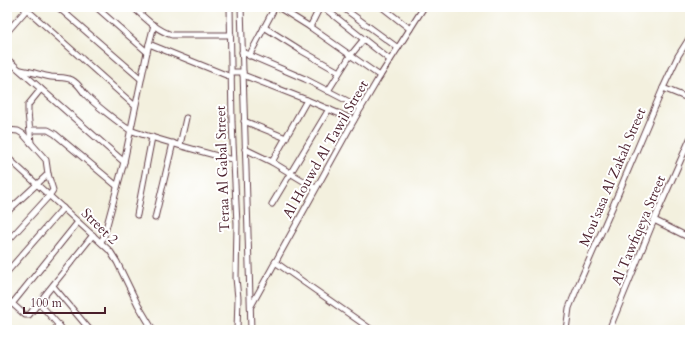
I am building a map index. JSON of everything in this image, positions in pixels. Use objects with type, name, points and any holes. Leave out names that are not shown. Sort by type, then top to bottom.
[{"type":"street","points":[[58,7],[141,80]]},
{"type":"street","points":[[96,7],[146,52]]},
{"type":"street","points":[[133,7],[165,33],[172,35],[231,35]]},
{"type":"street","name":"Teraa Al Gabal Street","points":[[230,7],[233,159],[237,224],[237,330]]},
{"type":"street","name":"Teraa Al Gabal Street","points":[[241,7],[251,330]]},
{"type":"street","points":[[249,56],[275,7]]},
{"type":"street","points":[[278,7],[310,27],[380,76]]},
{"type":"street","points":[[310,27],[320,7]]},
{"type":"street","points":[[323,7],[390,60]]},
{"type":"street","points":[[342,7],[398,48]]},
{"type":"street","points":[[383,7],[410,29]]},
{"type":"street","name":"Al Houwd Al Tawil Street","points":[[251,306],[354,120],[424,7]]},
{"type":"street","points":[[7,32],[26,8],[136,106]]},
{"type":"street","points":[[101,242],[104,236],[124,162],[146,52],[154,25]]},
{"type":"street","points":[[264,27],[339,72]]},
{"type":"street","name":"Mou'sasa Al Zakah Street","points":[[566,330],[571,303],[663,88],[678,56],[690,37]]},
{"type":"street","points":[[328,91],[350,56],[364,39]]},
{"type":"street","points":[[149,44],[231,74],[242,73],[354,120]]},
{"type":"street","points":[[242,52],[305,79],[361,108]]},
{"type":"street","points":[[7,59],[124,162]]},
{"type":"street","points":[[21,70],[51,77],[70,79],[106,112],[130,130],[230,160],[233,159]]},
{"type":"street","points":[[663,88],[687,98]]},
{"type":"street","points":[[31,143],[28,105],[41,89]]},
{"type":"street","points":[[272,162],[307,100]]},
{"type":"street","points":[[272,204],[328,109]]},
{"type":"street","points":[[180,145],[186,118]]},
{"type":"street","points":[[244,120],[286,138]]},
{"type":"street","points":[[7,130],[18,131],[23,134],[46,160],[48,174],[53,190],[50,196],[7,242]]},
{"type":"street","points":[[30,130],[48,130],[55,134],[117,186]]},
{"type":"street","points":[[137,215],[152,137]]},
{"type":"street","points":[[155,218],[173,143]]},
{"type":"street","name":"Al Tawfiqeya Street","points":[[609,330],[654,220],[689,143]]},
{"type":"street","points":[[245,149],[272,162],[316,188]]},
{"type":"street","name":"Street 2","points":[[7,157],[110,251],[138,305],[153,330]]},
{"type":"street","points":[[7,212],[48,174]]},
{"type":"street","points":[[8,269],[63,208]]},
{"type":"street","points":[[654,220],[690,238]]},
{"type":"street","points":[[12,304],[78,222]]},
{"type":"street","points":[[7,299],[25,315],[29,315],[93,235]]},
{"type":"street","points":[[275,262],[372,330]]},
{"type":"street","points":[[53,286],[90,330]]},
{"type":"street","points":[[39,303],[63,330]]},
{"type":"street","points":[[54,330],[59,325]]}]
